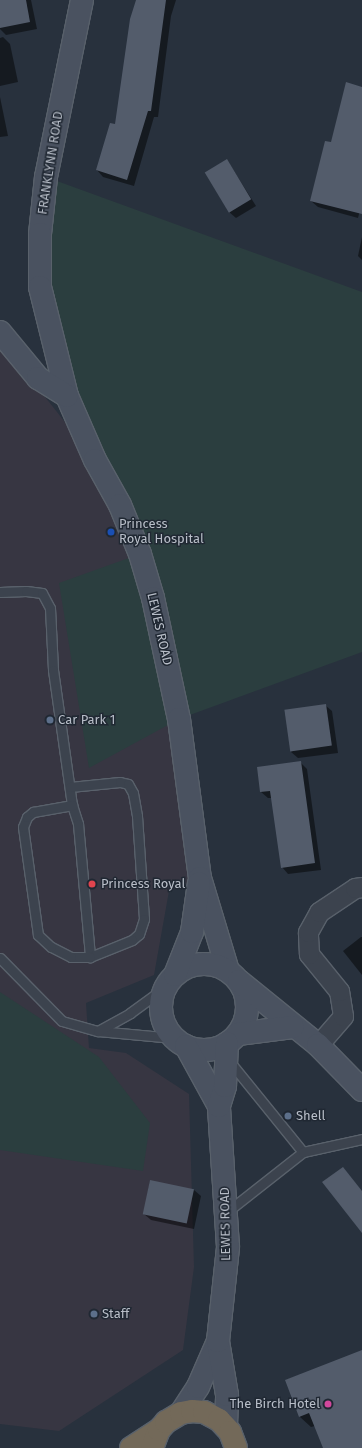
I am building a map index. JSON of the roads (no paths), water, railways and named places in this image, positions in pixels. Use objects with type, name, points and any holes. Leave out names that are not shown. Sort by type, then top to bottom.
[{"type":"highway","points":[[131,1448],[155,1439],[171,1418],[181,1413],[204,1412],[226,1426],[236,1448]]},
{"type":"main road","name":"FRANKLYNN ROAD","points":[[67,396],[40,287],[40,234],[46,177],[82,0]]},
{"type":"main road","points":[[0,332],[38,378],[67,396]]},
{"type":"main road","name":"LEWES ROAD","points":[[67,396],[95,460],[120,505],[140,554],[153,598],[179,718],[200,878],[233,976]]},
{"type":"main road","name":"LEWES ROAD","points":[[171,980],[192,932],[200,878]]},
{"type":"main road","points":[[219,1106],[180,1042],[166,1027],[162,1013],[162,999],[171,980],[187,968],[201,964],[215,965],[233,976],[293,1027],[318,1045],[362,1090]]},
{"type":"main road","points":[[219,1106],[225,1086],[230,1045],[245,1021],[247,1008],[245,994],[233,976]]},
{"type":"main road","points":[[180,1042],[200,1050],[214,1049],[293,1027]]},
{"type":"main road","name":"LEWES ROAD","points":[[219,1106],[227,1212],[228,1247],[218,1341],[227,1395],[226,1426]]},
{"type":"main road","name":"LEWES ROAD","points":[[181,1413],[198,1387],[218,1341]]},
{"type":"street","points":[[318,1045],[343,1016],[339,991],[309,954],[308,932],[320,912],[355,888],[362,887]]},
{"type":"lane","points":[[0,592],[26,591],[42,593],[50,608],[54,670],[72,805],[78,824],[90,957]]},
{"type":"lane","points":[[70,787],[120,782],[128,784],[133,793],[137,816],[144,919],[139,934],[132,940],[90,957],[71,956],[51,947],[38,935],[23,827],[27,817],[33,812],[72,805]]},
{"type":"lane","points":[[0,958],[62,1021],[98,1031],[180,1042]]},
{"type":"lane","points":[[98,1031],[130,1013],[171,980]]},
{"type":"lane","points":[[230,1045],[303,1152]]},
{"type":"lane","points":[[227,1212],[303,1152],[362,1139]]},
{"type":"place","name":"Princess Royal Hospital","points":[[111,532]]},
{"type":"place","name":"Car Park 1","points":[[50,720]]},
{"type":"place","name":"Princess Royal","points":[[92,884]]},
{"type":"place","name":"Shell","points":[[288,1116]]},
{"type":"place","name":"Staff","points":[[94,1314]]},
{"type":"place","name":"The Birch Hotel","points":[[328,1404]]}]
